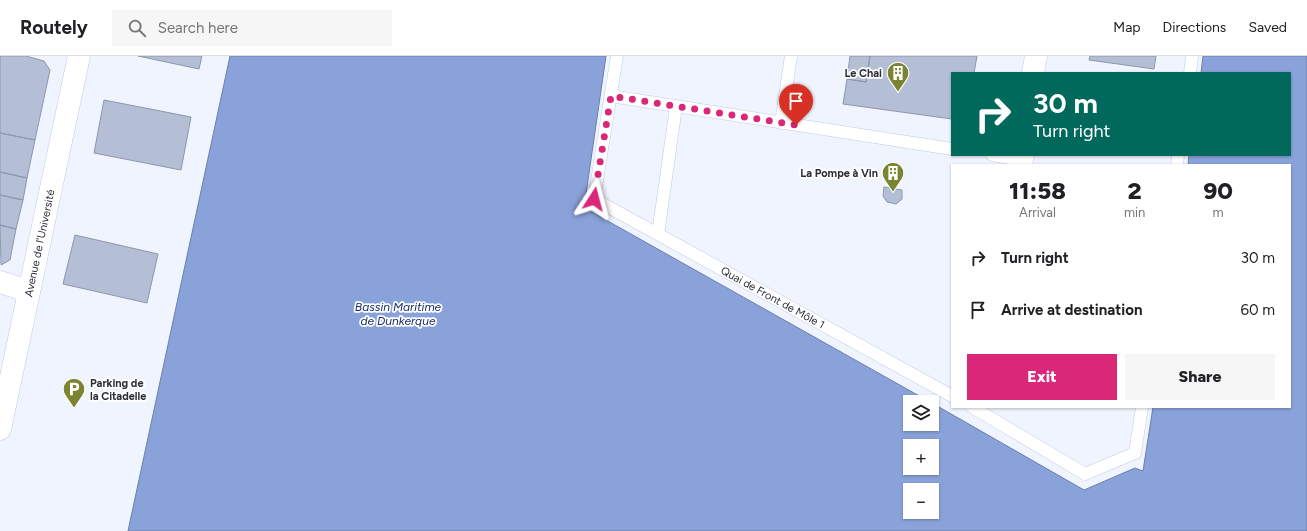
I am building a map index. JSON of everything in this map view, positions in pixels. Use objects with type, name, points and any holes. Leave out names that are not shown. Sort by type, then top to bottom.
[{"type":"street","name":"Avenue de l'Université","points":[[0,429],[28,291],[79,56]]},
{"type":"street","points":[[1033,72],[1036,56]]},
{"type":"street","points":[[0,282],[28,291]]},
{"type":"lane","points":[[617,56],[611,96],[951,149]]},
{"type":"lane","points":[[781,123],[791,56]]},
{"type":"lane","points":[[1190,72],[1192,56]]},
{"type":"lane","name":"Quai de Front de Môle 1","points":[[611,96],[594,199],[951,395]]},
{"type":"lane","points":[[658,234],[676,107]]},
{"type":"lane","points":[[998,156],[1022,160]]},
{"type":"lane","points":[[984,410],[1085,474],[1135,453],[1142,408]]},
{"type":"water","name":"Bassin Maritime de Dunkerque","points":[[230,56],[606,56],[586,194],[587,204],[590,211],[918,395],[903,395],[903,431],[939,431],[939,407],[1084,490],[1135,468],[1143,471],[1153,408],[1291,408],[1291,164],[1188,164],[1189,156],[1291,156],[1291,72],[1201,72],[1203,56],[1307,56],[1307,531],[128,531]]},
{"type":"building","points":[[0,56],[26,56],[44,61],[50,70],[35,140],[0,133]]},
{"type":"building","points":[[138,56],[202,56],[199,69]]},
{"type":"building","points":[[850,56],[870,56],[866,82],[847,79]]},
{"type":"building","name":"Le Chai","points":[[870,56],[977,56],[974,72],[951,72],[951,119],[843,104],[847,79],[866,82]]},
{"type":"building","points":[[1090,56],[1156,56],[1154,69],[1089,60]]},
{"type":"building","points":[[104,100],[191,117],[181,170],[94,153]]},
{"type":"building","points":[[0,133],[35,140],[27,178],[0,172]]},
{"type":"building","points":[[0,172],[27,178],[23,200],[0,195]]},
{"type":"building","name":"La Pompe à Vin","points":[[884,187],[902,190],[902,199],[896,204],[887,202],[883,196]]},
{"type":"building","points":[[0,195],[23,200],[16,229],[0,225]]},
{"type":"building","points":[[0,225],[16,229],[10,260],[1,265]]},
{"type":"building","points":[[75,235],[158,254],[147,303],[63,284]]},
{"type":"place","name":"Le Chai","points":[[898,92]]},
{"type":"place","name":"La Pompe à Vin","points":[[893,192]]},
{"type":"place","name":"Parking de la Citadelle","points":[[74,408]]},
{"type":"route","points":[[594,199],[611,96],[796,125]]}]
